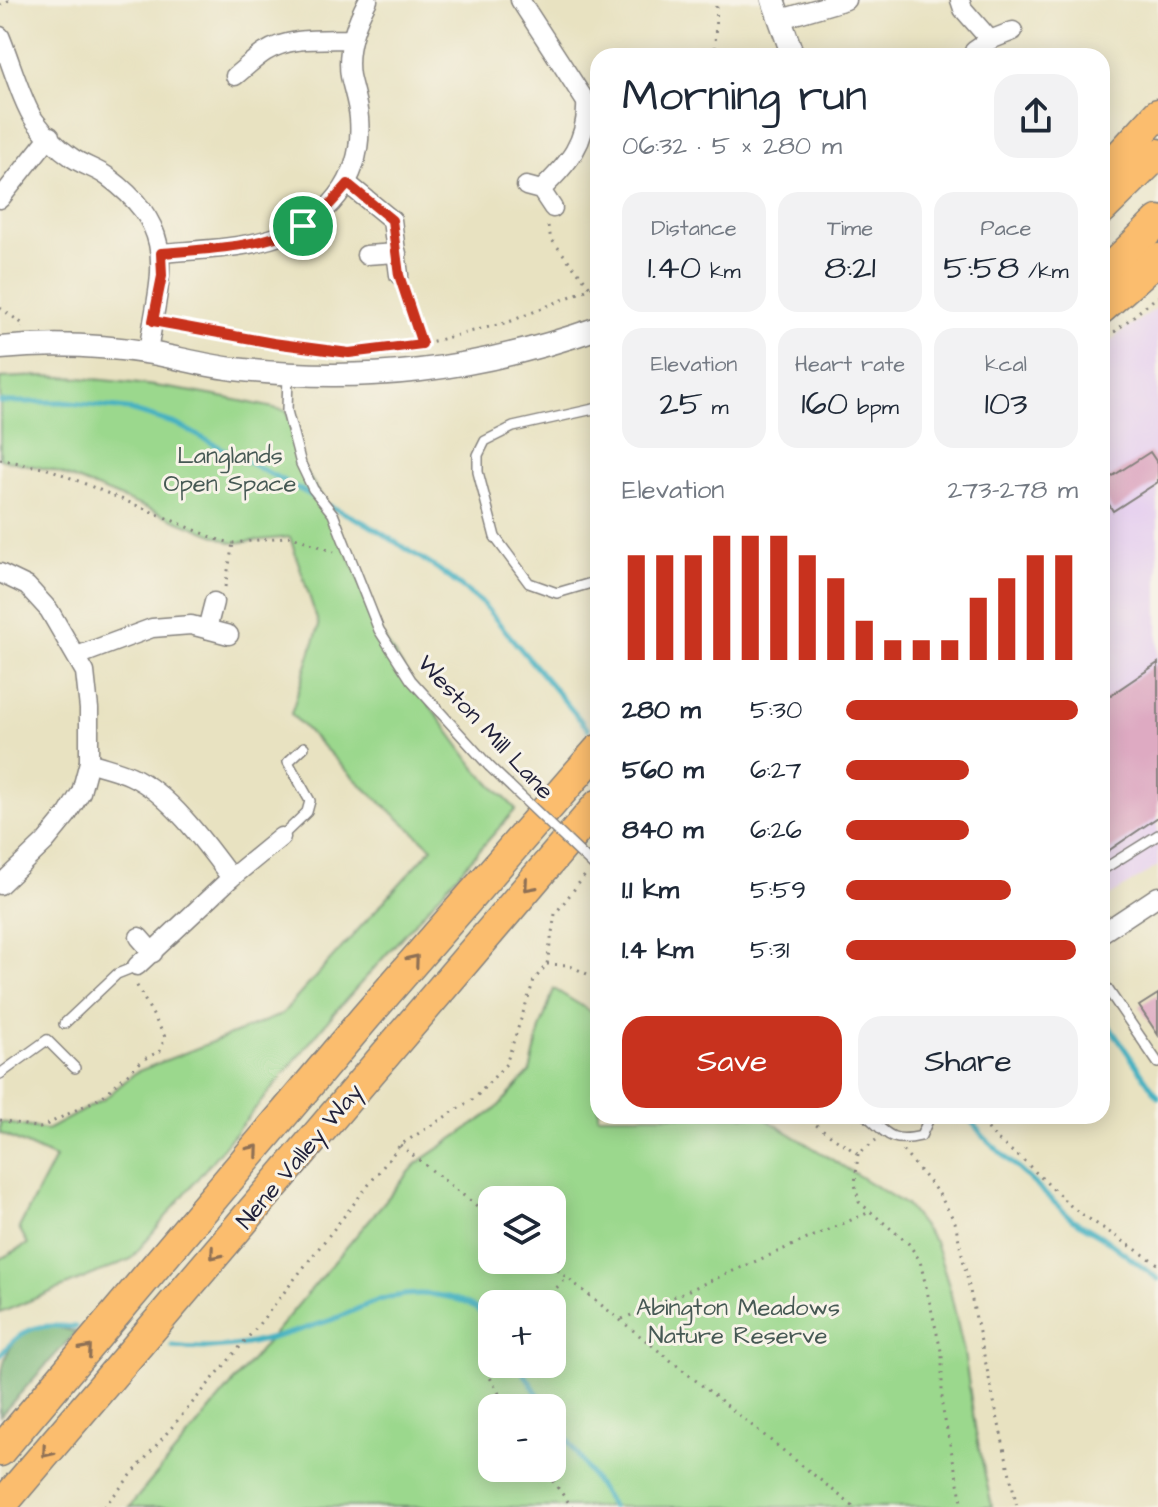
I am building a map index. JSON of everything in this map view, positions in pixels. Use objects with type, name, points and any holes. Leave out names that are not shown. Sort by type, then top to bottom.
[{"type":"highway","points":[[1110,166],[1158,114]]},
{"type":"highway","points":[[1110,201],[1158,154]]},
{"type":"highway","points":[[1110,268],[1158,221]]},
{"type":"highway","points":[[1110,301],[1158,259]]},
{"type":"highway","name":"Nene Valley Way","points":[[0,1451],[443,926],[590,759]]},
{"type":"highway","name":"Nene Valley Way","points":[[0,1507],[590,814]]},
{"type":"street","points":[[161,253],[270,239],[303,226],[328,207],[348,184],[360,144],[359,116],[349,71],[352,39],[368,0]]},
{"type":"street","points":[[520,0],[586,102],[587,119],[582,139],[562,170],[534,188],[553,208]]},
{"type":"street","points":[[790,48],[777,10],[846,0]]},
{"type":"street","points":[[960,0],[963,9],[990,40]]},
{"type":"street","points":[[981,48],[990,40],[1013,31]]},
{"type":"street","points":[[0,36],[34,120],[69,156],[107,176],[141,208],[152,223],[161,253],[162,276],[148,353]]},
{"type":"street","points":[[235,76],[266,51],[282,45],[299,40],[352,39]]},
{"type":"street","points":[[0,199],[50,136]]},
{"type":"street","points":[[348,184],[392,220],[399,275]]},
{"type":"street","points":[[366,255],[397,253]]},
{"type":"street","points":[[10,347],[85,347],[148,353],[226,368],[351,376],[461,366],[547,346],[590,331]]},
{"type":"street","points":[[0,573],[27,586],[49,610],[85,672],[89,709],[89,762],[81,792],[67,815],[30,859],[6,880],[0,859]]},
{"type":"street","points":[[207,629],[214,602]]},
{"type":"street","points":[[77,656],[152,628],[191,625],[229,635]]},
{"type":"street","points":[[89,762],[131,776],[155,791],[205,843],[231,878]]},
{"type":"street","points":[[137,966],[231,878],[281,837]]},
{"type":"street","points":[[1110,928],[1158,896]]},
{"type":"street","points":[[139,937],[153,953]]},
{"type":"lane","name":"Weston Mill Lane","points":[[288,373],[287,411],[301,464],[313,489],[333,514],[379,630],[411,680],[489,766],[590,866]]},
{"type":"lane","points":[[590,410],[513,427],[485,441],[478,455],[478,472],[495,537],[529,583],[557,593],[590,583]]},
{"type":"lane","points":[[281,837],[307,812],[310,801],[288,762],[304,747]]},
{"type":"lane","points":[[1110,865],[1158,835]]},
{"type":"lane","points":[[64,1024],[117,974],[137,966]]},
{"type":"lane","points":[[1110,993],[1158,1063]]},
{"type":"lane","points":[[0,1074],[47,1040],[75,1068]]},
{"type":"lane","points":[[876,1124],[890,1136],[904,1140],[921,1136],[926,1124]]},
{"type":"path","points":[[0,5],[9,0]]},
{"type":"path","points":[[715,48],[716,0]]},
{"type":"path","points":[[534,188],[551,239],[590,287]]},
{"type":"path","points":[[399,275],[422,344]]},
{"type":"path","points":[[153,321],[349,353],[422,344],[509,322],[590,288]]},
{"type":"path","points":[[1110,335],[1158,296]]},
{"type":"path","points":[[0,308],[23,324],[10,347]]},
{"type":"path","points":[[0,459],[52,470],[233,543],[292,536],[321,549],[350,556]]},
{"type":"path","points":[[214,602],[223,600],[233,543]]},
{"type":"path","points":[[104,1507],[252,1332],[400,1145],[475,1098],[506,1064],[534,980],[547,964],[555,914],[590,875]]},
{"type":"path","points":[[547,964],[568,965],[590,975]]},
{"type":"path","points":[[0,1120],[40,1128],[102,1097],[144,1059],[160,1051],[165,1037],[134,979],[137,966]]},
{"type":"path","points":[[815,1124],[858,1154]]},
{"type":"path","points":[[984,1124],[996,1139],[1023,1160],[1074,1209],[1158,1264]]},
{"type":"path","points":[[858,1154],[890,1136],[939,1194],[955,1222],[1017,1507]]},
{"type":"path","points":[[400,1145],[478,1207]]},
{"type":"path","points":[[858,1154],[855,1184],[859,1202],[909,1244],[920,1261],[942,1355],[942,1406],[963,1507]]},
{"type":"path","points":[[620,1320],[872,1211]]},
{"type":"path","points":[[562,1274],[854,1507]]},
{"type":"path","points":[[554,1290],[567,1278]]},
{"type":"path","points":[[553,1482],[572,1507]]},
{"type":"shaded area","points":[[1158,307],[1158,866],[1110,896],[1110,342]]},
{"type":"green space","name":"Langlands Open Space","points":[[42,376],[165,388],[287,411],[301,464],[333,514],[379,630],[411,680],[477,770],[516,809],[335,1012],[131,1259],[0,1313],[0,1259],[28,1244],[19,1228],[55,1158],[0,1133],[0,1122],[47,1130],[104,1099],[136,1072],[281,1015],[432,848],[356,780],[291,714],[319,626],[290,537],[233,543],[52,470],[0,459],[0,378]]},
{"type":"green space","name":"Abington Meadows Nature Reserve","points":[[554,989],[590,1011],[590,1124],[774,1124],[906,1205],[935,1242],[949,1286],[992,1507],[129,1507],[416,1164],[495,1110],[530,1072]]},
{"type":"green space","points":[[49,1325],[76,1332],[0,1416],[6,1356],[21,1336]]},
{"type":"building","points":[[1150,452],[1158,464],[1158,482],[1113,511],[1110,506],[1110,478]]},
{"type":"building","points":[[1158,663],[1158,817],[1110,850],[1110,696]]},
{"type":"building","points":[[1158,994],[1158,1035],[1139,1006]]},
{"type":"waterway","points":[[0,402],[62,402],[127,409],[176,424],[318,499]]},
{"type":"waterway","points":[[330,506],[367,524],[438,569],[482,603],[588,729]]},
{"type":"waterway","points":[[1110,1027],[1158,1097]]},
{"type":"waterway","points":[[973,1124],[1072,1219],[1101,1236],[1158,1279]]},
{"type":"waterway","points":[[172,1346],[218,1348],[253,1343],[328,1321],[383,1299],[404,1295],[447,1297],[478,1311]]},
{"type":"waterway","points":[[0,1356],[25,1332],[52,1326],[76,1327]]},
{"type":"waterway","points":[[527,1378],[538,1394]]},
{"type":"waterway","points":[[566,1437],[612,1507]]},
{"type":"route","points":[[348,184],[392,220],[399,275],[422,344],[349,353],[153,321],[162,276],[161,253],[270,239],[303,226],[328,207],[348,184]]}]
